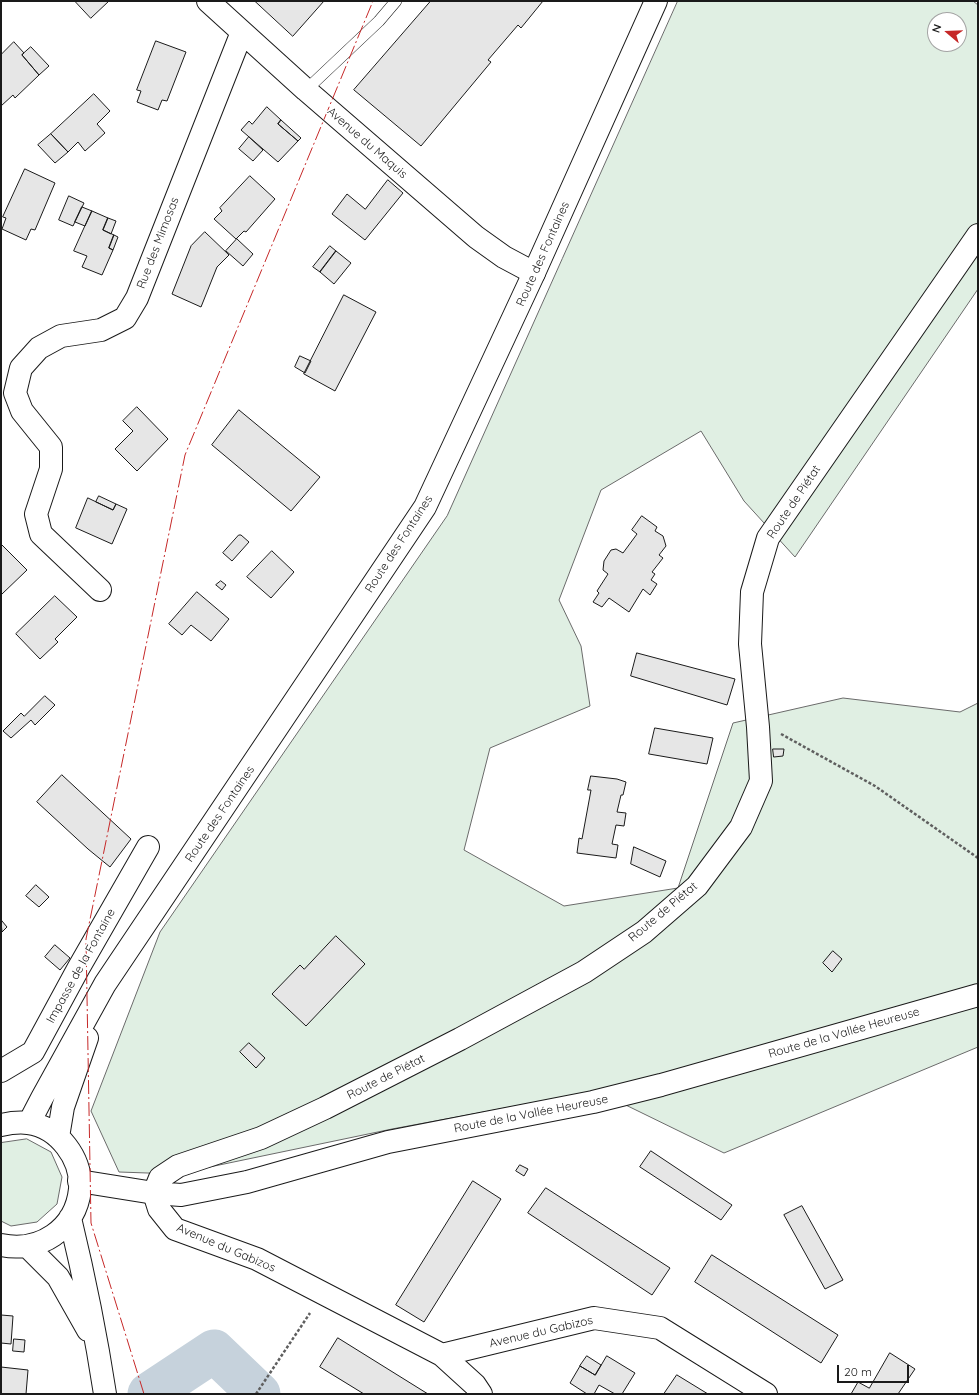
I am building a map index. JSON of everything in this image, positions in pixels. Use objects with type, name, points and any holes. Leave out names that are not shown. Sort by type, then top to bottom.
[{"type":"street","name":"Avenue du Maquis","points":[[208,1],[306,90],[476,237],[504,257],[534,273]]},
{"type":"street","name":"Route des Fontaines","points":[[29,1123],[105,984],[425,507],[534,273],[656,1]]},
{"type":"street","name":"Rue des Mimosas","points":[[100,590],[41,534],[36,514],[51,469],[51,447],[8,395],[22,368],[40,348],[61,336],[101,330],[125,318],[137,298],[242,32]]},
{"type":"street","name":"Route de Piétat","points":[[154,1193],[160,1178],[178,1166],[261,1138],[325,1108],[467,1035],[584,972],[644,932],[697,886],[741,827],[761,781],[758,727],[750,644],[752,592],[768,538],[978,235]]},
{"type":"street","name":"Impasse de la Fontaine","points":[[1,1071],[33,1052],[78,969],[148,847]]},
{"type":"street","name":"Route des Fontaines","points":[[58,1137],[63,1107],[105,984]]},
{"type":"street","name":"Route de la Vallée Heureuse","points":[[79,1181],[154,1193],[181,1195],[247,1182],[388,1142],[593,1102],[669,1083],[978,995]]},
{"type":"street","points":[[1,1125],[13,1122],[29,1123],[45,1128],[58,1137],[71,1152],[78,1169],[80,1188],[77,1204],[70,1218],[59,1232],[44,1241],[27,1246],[12,1247],[1,1245]]},
{"type":"street","name":"Avenue du Gabizos","points":[[154,1193],[159,1209],[175,1229],[257,1259],[442,1355],[475,1385],[481,1394]]},
{"type":"street","points":[[70,1218],[82,1264],[98,1347],[105,1394]]},
{"type":"street","points":[[27,1246],[58,1277],[98,1347]]},
{"type":"street","name":"Avenue du Gabizos","points":[[442,1355],[594,1318],[660,1328],[766,1394]]},
{"type":"lane","points":[[306,90],[379,21],[396,1]]},
{"type":"path","points":[[758,727],[779,733],[875,786],[978,858]]},
{"type":"path","points":[[256,1394],[323,1293]]},
{"type":"green space","points":[[678,1],[973,1],[978,5],[978,289],[795,557],[744,501],[701,431],[601,490],[559,600],[581,646],[590,706],[490,748],[464,850],[564,906],[678,888],[733,723],[843,698],[960,712],[978,703],[978,1047],[724,1153],[597,1091],[392,1129],[176,1174],[119,1172],[91,1111],[160,932],[447,516]]},
{"type":"green space","points":[[27,1139],[51,1152],[62,1177],[57,1204],[37,1222],[11,1226],[1,1221],[1,1143]]},
{"type":"building","points":[[75,1],[109,1],[91,18]]},
{"type":"building","points":[[255,1],[324,1],[293,36]]},
{"type":"building","points":[[431,1],[543,1],[521,28],[518,25],[488,60],[491,62],[421,146],[354,90]]},
{"type":"building","points":[[156,41],[186,52],[167,101],[162,100],[158,110],[137,102],[141,91],[137,90]]},
{"type":"building","points":[[14,42],[24,53],[22,55],[39,75],[15,98],[13,95],[1,106],[1,55]]},
{"type":"building","points":[[31,47],[49,66],[39,75],[22,55]]},
{"type":"building","points":[[94,94],[110,111],[97,124],[105,133],[85,151],[78,142],[68,152],[51,134]]},
{"type":"building","points":[[267,107],[281,120],[278,124],[298,141],[278,162],[241,130],[249,121],[252,124]]},
{"type":"building","points":[[281,120],[301,138],[298,141],[278,124]]},
{"type":"building","points":[[51,134],[68,152],[55,163],[38,145]]},
{"type":"building","points":[[249,137],[263,150],[253,161],[239,149]]},
{"type":"building","points":[[25,169],[55,183],[35,230],[31,229],[26,240],[2,229],[6,218],[3,217]]},
{"type":"building","points":[[250,176],[275,199],[246,232],[244,231],[236,239],[214,219],[222,211],[220,208]]},
{"type":"building","points":[[388,180],[403,193],[365,240],[332,214],[347,194],[365,209]]},
{"type":"building","points":[[69,196],[84,203],[73,226],[59,220]]},
{"type":"building","points":[[82,207],[92,211],[85,226],[75,222]]},
{"type":"building","points":[[92,211],[108,218],[103,230],[114,235],[109,248],[113,250],[102,275],[82,267],[87,256],[74,251]]},
{"type":"building","points":[[108,218],[116,221],[111,234],[103,230]]},
{"type":"building","points":[[205,232],[229,255],[217,267],[201,307],[172,294],[191,246]]},
{"type":"building","points":[[114,235],[118,237],[113,250],[109,248]]},
{"type":"building","points":[[237,239],[253,254],[243,266],[226,251]]},
{"type":"building","points":[[330,246],[336,251],[320,272],[313,267]]},
{"type":"building","points":[[336,251],[351,263],[334,284],[320,272]]},
{"type":"building","points":[[344,295],[376,312],[335,391],[304,374]]},
{"type":"building","points":[[300,356],[311,361],[305,373],[295,367]]},
{"type":"building","points":[[137,407],[168,439],[137,471],[115,449],[133,431],[123,421]]},
{"type":"building","points":[[239,410],[320,477],[291,511],[212,445]]},
{"type":"building","points":[[99,496],[116,504],[113,510],[96,502]]},
{"type":"building","points":[[88,498],[113,510],[116,504],[127,509],[112,544],[76,528]]},
{"type":"building","points":[[642,516],[657,527],[655,531],[663,536],[666,546],[659,555],[663,558],[652,572],[655,574],[651,580],[657,584],[650,595],[643,589],[629,612],[609,598],[602,607],[593,602],[599,593],[597,591],[608,574],[603,570],[604,561],[611,550],[616,549],[623,553],[637,534],[632,530]]},
{"type":"building","points":[[239,535],[249,542],[232,561],[223,553]]},
{"type":"building","points":[[1,544],[27,570],[1,595]]},
{"type":"building","points":[[272,551],[294,572],[271,598],[247,577]]},
{"type":"building","points":[[221,581],[226,585],[222,590],[216,585]]},
{"type":"building","points":[[197,592],[229,619],[211,641],[191,625],[182,635],[169,624]]},
{"type":"building","points":[[55,596],[77,617],[55,639],[58,642],[40,659],[16,634]]},
{"type":"building","points":[[637,653],[735,679],[727,705],[631,676]]},
{"type":"building","points":[[45,696],[55,705],[35,725],[31,720],[11,738],[3,731],[21,713],[24,716]]},
{"type":"building","points":[[655,728],[713,738],[707,764],[649,754]]},
{"type":"building","points":[[773,749],[784,749],[783,756],[774,757]]},
{"type":"building","points":[[62,775],[131,839],[110,867],[37,802]]},
{"type":"building","points":[[591,776],[617,779],[626,782],[617,812],[626,813],[624,826],[616,825],[612,844],[618,845],[616,858],[577,853],[579,838],[582,839],[591,790],[588,790]]},
{"type":"building","points":[[634,847],[666,861],[660,877],[631,864]]},
{"type":"building","points":[[36,885],[49,897],[39,907],[26,896]]},
{"type":"building","points":[[2,921],[7,927],[2,932],[1,922]]},
{"type":"building","points":[[336,936],[365,964],[306,1026],[272,994],[300,965],[304,969]]},
{"type":"building","points":[[55,945],[70,958],[60,970],[45,957]]},
{"type":"building","points":[[833,951],[842,959],[832,972],[823,963]]},
{"type":"building","points":[[249,1043],[265,1058],[256,1068],[240,1052]]},
{"type":"building","points":[[651,1151],[732,1205],[721,1220],[640,1167]]},
{"type":"building","points":[[520,1165],[528,1169],[524,1176],[516,1171]]},
{"type":"building","points":[[473,1181],[501,1199],[424,1322],[396,1305]]},
{"type":"building","points":[[546,1188],[670,1268],[652,1295],[528,1213]]},
{"type":"building","points":[[802,1206],[843,1280],[825,1289],[784,1215]]},
{"type":"building","points":[[712,1255],[838,1335],[821,1363],[695,1282]]},
{"type":"building","points":[[1,1315],[13,1316],[11,1344],[1,1343]]},
{"type":"building","points":[[338,1338],[428,1394],[364,1394],[320,1367]]},
{"type":"building","points":[[14,1339],[25,1340],[24,1352],[13,1351]]},
{"type":"building","points":[[890,1353],[915,1369],[898,1394],[851,1394],[858,1382],[869,1388]]},
{"type":"building","points":[[587,1356],[601,1365],[595,1375],[580,1366]]},
{"type":"building","points":[[607,1356],[635,1373],[622,1394],[615,1394],[599,1385],[594,1394],[587,1394],[570,1383],[580,1366],[595,1375]]},
{"type":"building","points":[[1,1367],[28,1370],[26,1394],[1,1394]]},
{"type":"building","points":[[677,1375],[708,1394],[664,1394]]},
{"type":"waterway","points":[[149,1394],[214,1351],[259,1394]]},
{"type":"power","points":[[144,1394],[91,1223],[86,939],[185,455],[373,1]]}]
